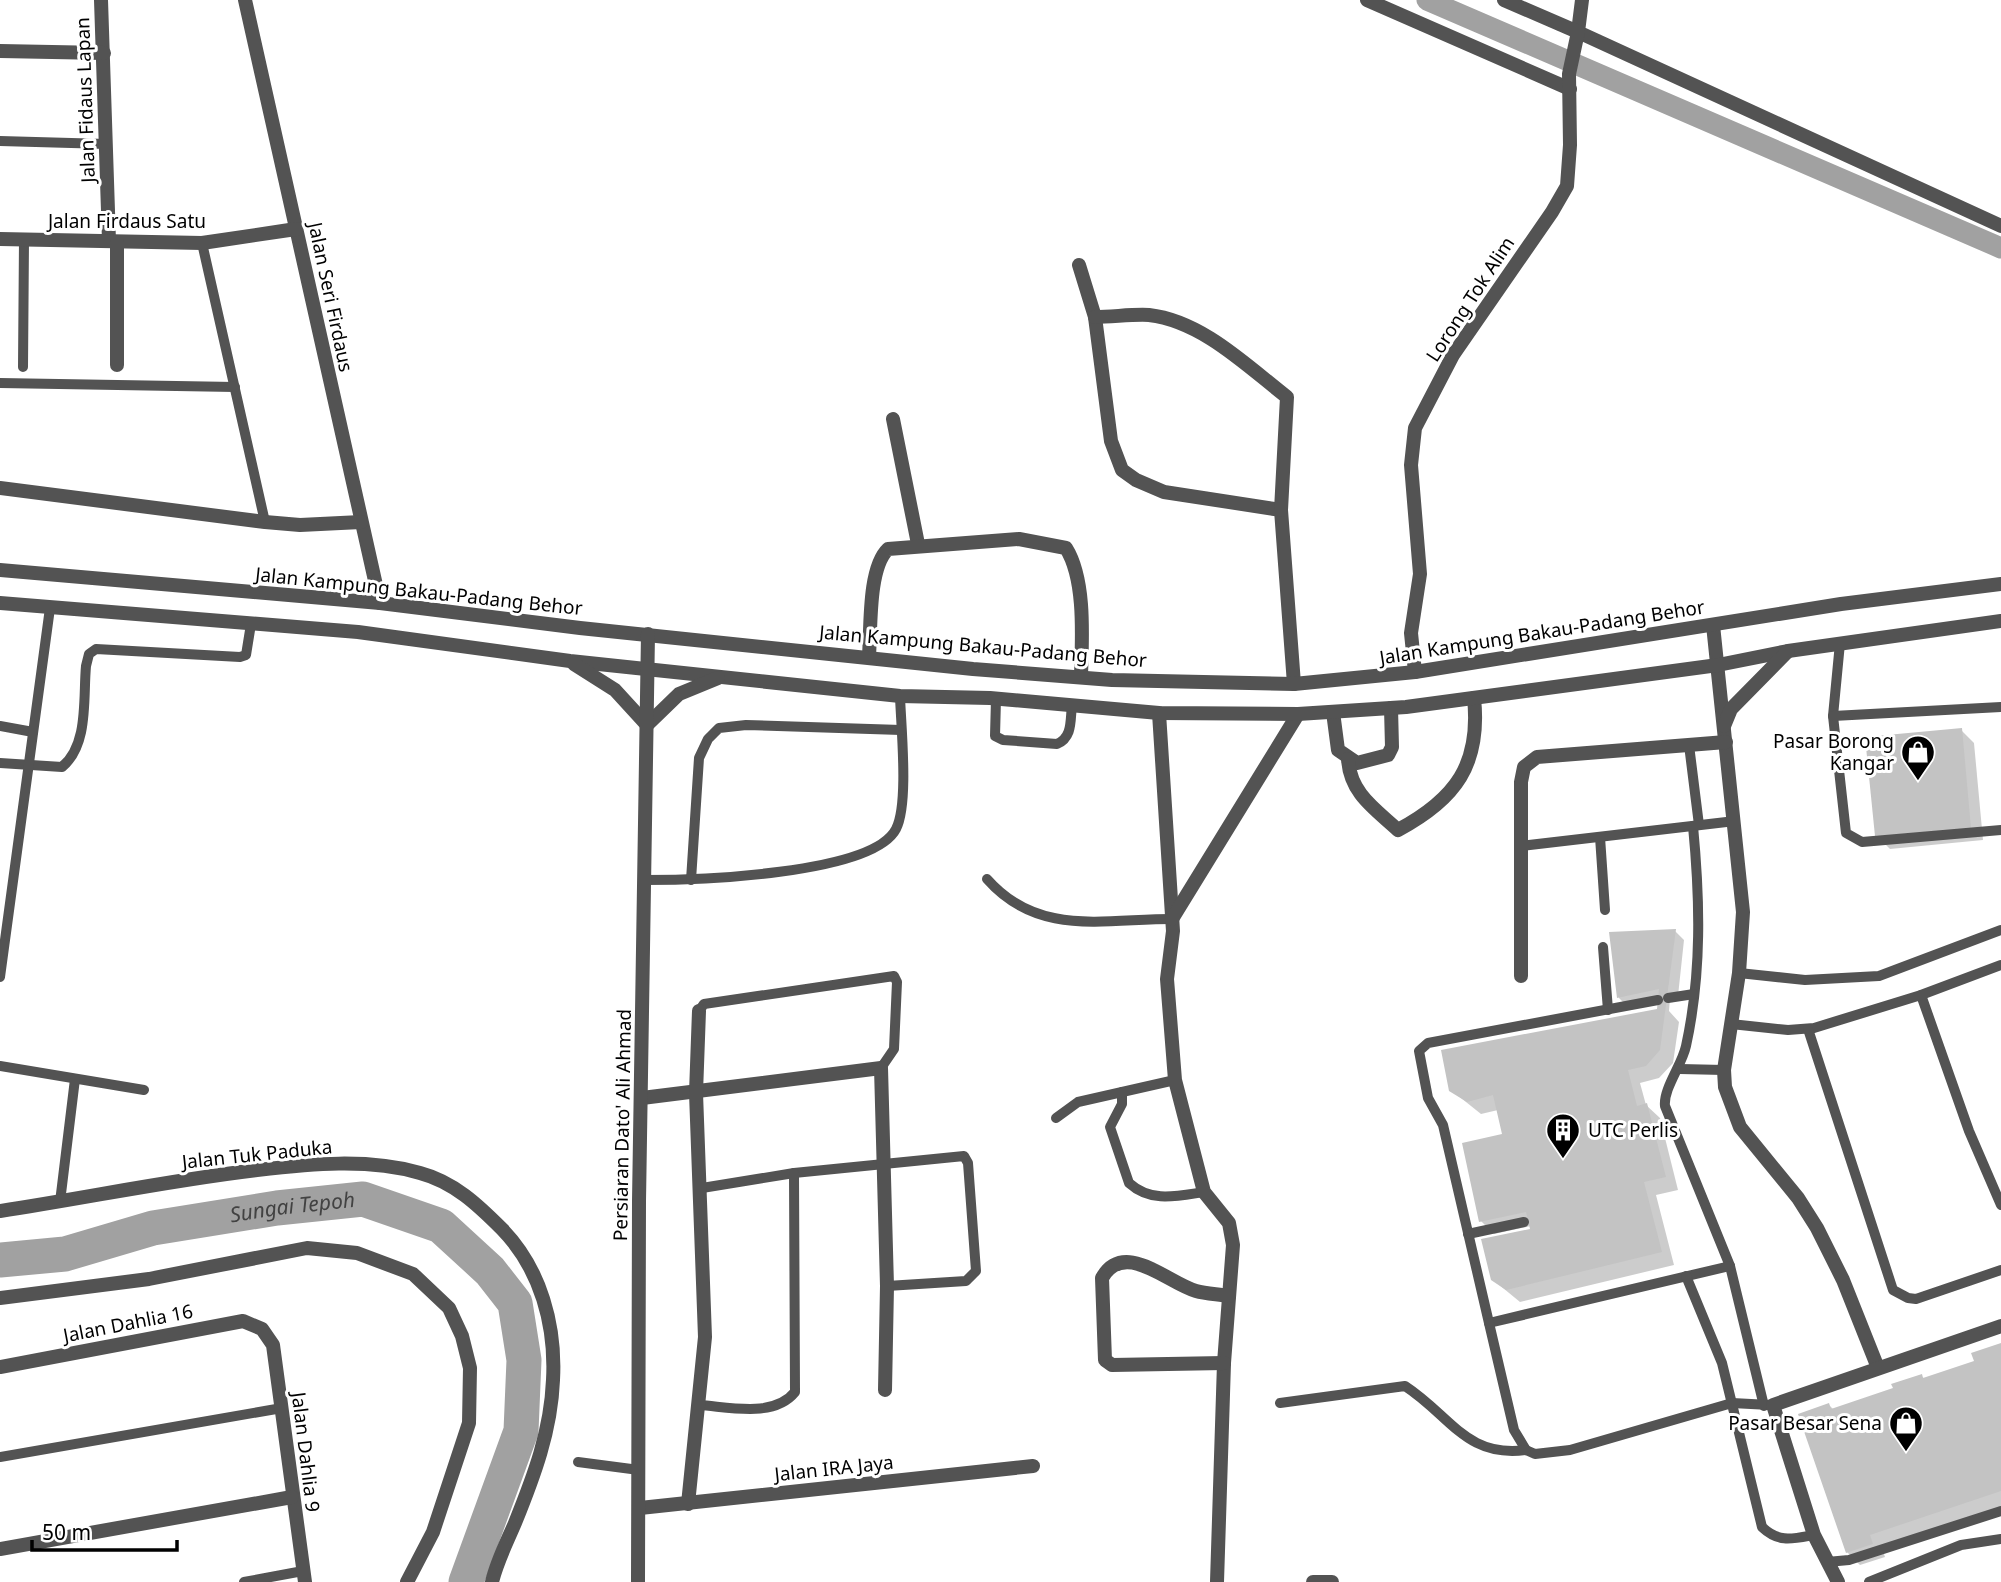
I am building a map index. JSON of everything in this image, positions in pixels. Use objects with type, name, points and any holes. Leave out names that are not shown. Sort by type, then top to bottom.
[{"type":"street","name":"Jalan Fidaus Lapan","points":[[101,0],[117,365]]},
{"type":"street","name":"Jalan Seri Firdaus","points":[[245,0],[380,603]]},
{"type":"street","points":[[1367,0],[1570,89]]},
{"type":"street","points":[[1505,0],[2001,226]]},
{"type":"street","name":"Lorong Tok Alim","points":[[1415,672],[1411,633],[1420,574],[1411,465],[1415,428],[1453,355],[1552,212],[1567,186],[1569,74],[1582,0]]},
{"type":"street","points":[[0,51],[104,53]]},
{"type":"street","name":"Jalan Firdaus Satu","points":[[0,239],[202,243],[296,229]]},
{"type":"street","points":[[1080,265],[1095,317],[1111,441],[1122,470],[1136,480],[1164,492],[1281,510]]},
{"type":"street","points":[[1095,317],[1149,315],[1183,324],[1216,342],[1287,397],[1281,510],[1294,684]]},
{"type":"street","points":[[893,419],[918,544]]},
{"type":"street","points":[[0,488],[265,522],[300,525],[361,522]]},
{"type":"street","points":[[869,656],[873,594],[881,556],[888,549],[918,544],[1019,539],[1066,548],[1074,561],[1082,625],[1081,676]]},
{"type":"street","name":"Jalan Kampung Bakau-Padang Behor","points":[[0,570],[380,603],[973,668],[1081,676],[1294,684],[1415,672],[1841,604],[2001,584]]},
{"type":"street","points":[[0,603],[358,632],[570,661],[900,696],[996,699],[1159,713],[1298,714],[1391,708],[1718,665],[1788,651],[2001,621]]},
{"type":"street","points":[[1713,625],[1743,912],[1739,973],[1724,1070],[1725,1087],[1740,1128],[1798,1198],[1816,1228],[1843,1280],[1878,1368]]},
{"type":"street","name":"Persiaran Dato' Ali Ahmad","points":[[638,1582],[648,634]]},
{"type":"street","points":[[1724,726],[1731,709],[1788,651]]},
{"type":"street","points":[[570,661],[615,690],[647,725],[679,694],[726,676]]},
{"type":"street","points":[[1348,759],[1349,778],[1359,795],[1398,830],[1460,782],[1471,755],[1476,721],[1474,698]]},
{"type":"street","points":[[1333,712],[1338,750],[1357,763],[1388,755],[1392,747],[1391,708]]},
{"type":"street","points":[[1159,713],[1172,919],[1167,979],[1175,1080],[1204,1192],[1229,1223],[1233,1245],[1224,1363],[1217,1582]]},
{"type":"street","points":[[1172,919],[1298,714]]},
{"type":"street","points":[[1521,976],[1521,782],[1524,767],[1537,757],[1726,742]]},
{"type":"street","points":[[688,1504],[705,1336],[702,1188],[696,1093],[699,1011]]},
{"type":"street","points":[[642,1098],[881,1068],[887,1286],[886,1390]]},
{"type":"street","name":"Jalan Tuk Paduka","points":[[0,1211],[210,1175],[310,1164],[355,1164],[422,1173],[458,1189],[511,1238],[529,1266],[548,1314],[554,1348],[549,1424],[540,1459],[492,1582]]},
{"type":"street","points":[[0,1298],[149,1279],[307,1248],[367,1255],[414,1274],[449,1308],[462,1336],[470,1368],[469,1423],[433,1532],[407,1582]]},
{"type":"street","points":[[1224,1363],[1112,1365],[1105,1360],[1102,1278],[1108,1267],[1116,1262],[1142,1264],[1195,1291],[1229,1296]]},
{"type":"street","name":"Jalan Dahlia 16","points":[[0,1367],[243,1321],[262,1329]]},
{"type":"street","points":[[1838,1582],[1814,1535],[1768,1405],[2001,1326]]},
{"type":"street","name":"Jalan Dahlia 9","points":[[262,1329],[273,1345],[304,1577]]},
{"type":"street","name":"Jalan IRA Jaya","points":[[640,1508],[1033,1466]]},
{"type":"street","points":[[0,1549],[292,1497]]},
{"type":"street","points":[[1313,1582],[1332,1582]]},
{"type":"lane","points":[[0,141],[107,144]]},
{"type":"lane","points":[[23,367],[24,240]]},
{"type":"lane","points":[[202,243],[265,522]]},
{"type":"lane","points":[[0,383],[234,387]]},
{"type":"lane","points":[[0,976],[50,608]]},
{"type":"lane","points":[[0,763],[62,767],[73,758],[79,743],[86,666],[89,654],[96,649],[240,657],[246,655],[249,647],[251,624]]},
{"type":"lane","points":[[1840,643],[1833,716],[1846,833],[1862,842],[2001,830]]},
{"type":"lane","points":[[645,880],[691,880],[778,872],[840,861],[881,847],[897,828],[902,807],[900,696]]},
{"type":"lane","points":[[996,699],[995,736],[1030,742],[1057,744],[1063,741],[1069,734],[1072,705]]},
{"type":"lane","points":[[1833,716],[2001,707]]},
{"type":"lane","points":[[691,880],[699,758],[708,739],[719,728],[746,724],[901,730]]},
{"type":"lane","points":[[0,726],[33,732]]},
{"type":"lane","points":[[1280,1403],[1405,1386],[1431,1403],[1479,1447],[1505,1453],[1526,1450],[1535,1454],[1570,1450],[1732,1403],[1768,1405],[1730,1266],[1665,1106],[1667,1090],[1680,1069],[1694,994],[1700,900],[1689,745]]},
{"type":"lane","points":[[1521,846],[1735,821]]},
{"type":"lane","points":[[1600,837],[1605,910]]},
{"type":"lane","points":[[0,866],[13,868]]},
{"type":"lane","points":[[987,879],[1014,904],[1046,918],[1081,922],[1172,919]]},
{"type":"lane","points":[[1739,973],[1805,980],[1879,976],[2001,930]]},
{"type":"lane","points":[[1603,947],[1608,1010]]},
{"type":"lane","points":[[1731,1024],[1808,1029],[1842,1022],[2001,965]]},
{"type":"lane","points":[[699,1011],[704,1004],[894,976],[897,982],[894,1049],[881,1068]]},
{"type":"lane","points":[[1526,1450],[1514,1430],[1443,1125],[1428,1098],[1418,1055],[1421,1047],[1428,1043],[1694,994]]},
{"type":"lane","points":[[1921,995],[1969,1131],[2001,1205]]},
{"type":"lane","points":[[1808,1029],[1893,1290],[1916,1299],[2001,1270]]},
{"type":"lane","points":[[0,1066],[144,1090]]},
{"type":"lane","points":[[1680,1069],[1724,1070]]},
{"type":"lane","points":[[60,1202],[75,1079]]},
{"type":"lane","points":[[1056,1118],[1078,1102],[1175,1080]]},
{"type":"lane","points":[[1122,1092],[1122,1104],[1110,1127],[1129,1183],[1135,1189],[1162,1198],[1204,1192]]},
{"type":"lane","points":[[702,1188],[794,1172],[964,1156],[968,1163],[976,1271],[966,1281],[887,1286]]},
{"type":"lane","points":[[699,1405],[770,1408],[786,1404],[795,1392],[794,1172]]},
{"type":"lane","points":[[1468,1234],[1524,1222]]},
{"type":"lane","points":[[1489,1323],[1730,1266]]},
{"type":"lane","points":[[1686,1276],[1722,1363],[1762,1527],[1772,1536],[1786,1540],[1814,1535]]},
{"type":"lane","points":[[0,1457],[282,1408]]},
{"type":"lane","points":[[578,1462],[639,1470]]},
{"type":"lane","points":[[1827,1562],[1849,1560],[2001,1511]]},
{"type":"lane","points":[[1869,1582],[1899,1567],[1961,1545],[2001,1539]]},
{"type":"lane","points":[[1892,1546],[1899,1567]]},
{"type":"lane","points":[[244,1582],[304,1577]]},
{"type":"building","name":"Pasar Borong Kangar","points":[[1962,728],[1971,828],[1875,836],[1865,737]]},
{"type":"building","name":"UTC Perlis","points":[[1676,929],[1660,1050],[1646,1066],[1628,1070],[1637,1106],[1647,1103],[1666,1177],[1644,1182],[1662,1252],[1506,1290],[1491,1280],[1481,1239],[1530,1229],[1526,1212],[1479,1222],[1462,1143],[1502,1134],[1493,1095],[1467,1102],[1449,1091],[1441,1050],[1657,1009],[1659,989],[1617,998],[1609,932]]},
{"type":"building","name":"Pasar Besar Sena","points":[[2001,1343],[2001,1491],[1870,1535],[1873,1544],[1846,1553],[1798,1414],[1829,1403],[1831,1409],[1893,1388],[1891,1384],[1922,1374],[1923,1378],[1974,1361],[1971,1353]]},
{"type":"waterway","points":[[1427,0],[2001,248]]},
{"type":"waterway","name":"Sungai Tepoh","points":[[0,1260],[65,1254],[153,1228],[277,1208],[363,1199],[441,1226],[490,1271],[515,1303],[524,1360],[521,1431],[466,1582]]},
{"type":"place","name":"Pasar Borong Kangar","points":[[1918,782]]},
{"type":"place","name":"UTC Perlis","points":[[1563,1160]]},
{"type":"place","name":"Pasar Besar Sena","points":[[1906,1453]]}]
